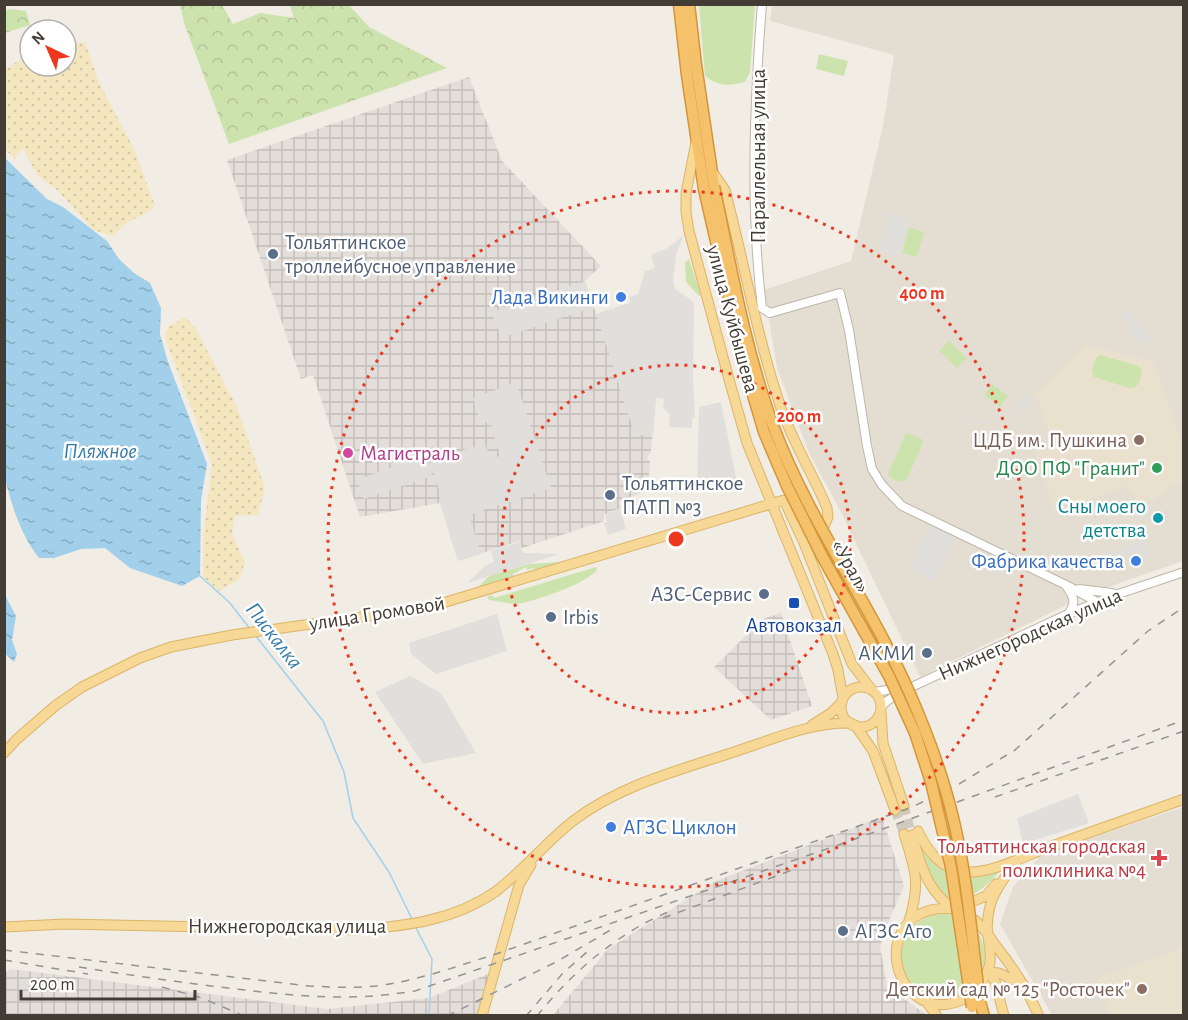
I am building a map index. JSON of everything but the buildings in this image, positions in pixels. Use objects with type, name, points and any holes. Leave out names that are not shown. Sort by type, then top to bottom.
[{"type":"highway","name":"улица Куйбышева","points":[[679,4],[696,134]]},
{"type":"highway","name":"улица Куйбышева","points":[[689,4],[711,170]]},
{"type":"highway","name":"«Урал»","points":[[696,134],[746,330],[774,428],[805,498],[909,692],[939,771],[954,822],[963,867],[980,1002],[984,1016]]},
{"type":"highway","points":[[709,188],[711,170]]},
{"type":"highway","name":"«Урал»","points":[[709,188],[745,368],[764,432],[787,486],[822,556],[889,676],[915,733],[931,782],[951,867],[965,970],[975,1016]]},
{"type":"main road","name":"улица Куйбышева","points":[[696,134],[686,193],[686,212],[690,231],[747,443],[833,654],[843,700]]},
{"type":"main road","name":"улица Куйбышева","points":[[711,170],[725,190],[779,403],[798,450],[827,508],[826,525],[814,546],[811,561]]},
{"type":"main road","name":"улица Громовой","points":[[4,753],[55,706],[82,687],[140,658],[171,647],[232,635],[426,608],[784,500],[811,561]]},
{"type":"main road","points":[[811,561],[852,664],[874,691],[880,699],[883,743],[902,807],[873,751],[843,714],[843,700],[849,691],[856,687],[864,687],[874,691]]},
{"type":"main road","name":"Нижнегородская улица","points":[[805,729],[824,718],[843,700]]},
{"type":"main road","points":[[853,724],[863,726],[871,724],[877,719],[881,709]]},
{"type":"main road","name":"Нижнегородская улица","points":[[4,927],[65,924],[356,930],[403,926],[452,915],[496,891],[573,822],[609,798],[670,774],[805,729],[838,723],[853,724]]},
{"type":"main road","points":[[911,833],[942,864],[969,872],[984,870],[1018,859],[1184,800]]},
{"type":"main road","points":[[911,833],[933,892],[945,903],[968,915],[988,935],[1011,964],[1039,1016]]},
{"type":"main road","points":[[911,833],[917,881],[915,902],[908,924],[898,941],[896,958],[899,974],[909,989],[927,1003],[937,1016]]},
{"type":"main road","points":[[482,1016],[519,885],[535,857]]},
{"type":"main road","points":[[908,924],[920,914],[939,908],[955,909],[986,896],[1018,859]]},
{"type":"main road","points":[[927,1003],[937,1005],[957,1002],[972,995],[988,972],[992,957],[988,935],[989,910],[995,894],[1018,859]]},
{"type":"main road","points":[[988,972],[999,973],[1024,985]]},
{"type":"main road","points":[[988,972],[995,981],[1004,1016]]},
{"type":"main road","points":[[998,994],[1009,984],[1024,985]]},
{"type":"street","name":"Параллельная улица","points":[[762,4],[755,144],[758,272],[762,308]]},
{"type":"street","name":"Нижнегородская улица","points":[[762,308],[770,314],[840,293],[849,330],[872,469],[882,485],[902,506],[1066,585]]},
{"type":"street","name":"Нижнегородская улица","points":[[881,709],[887,701],[901,692],[1068,614],[1184,572]]},
{"type":"street","points":[[1066,585],[1104,594],[1121,593]]},
{"type":"street","points":[[1066,585],[1097,602]]},
{"type":"street","points":[[1066,585],[1074,598],[1073,607],[1068,614]]},
{"type":"street","points":[[874,691],[928,680]]},
{"type":"shaded area","points":[[772,5],[1183,5],[1183,561],[1091,593],[920,677],[840,510],[809,453],[777,368],[764,290],[851,261],[883,126],[894,55],[770,21]]},
{"type":"shaded area","points":[[469,77],[502,161],[601,266],[585,281],[596,314],[661,293],[659,361],[651,452],[647,457],[650,462],[648,490],[619,502],[621,508],[604,514],[604,521],[522,548],[519,541],[458,561],[440,503],[360,517],[313,375],[301,379],[227,160]]},
{"type":"shaded area","points":[[889,212],[910,218],[899,257],[878,251]]},
{"type":"shaded area","points":[[683,236],[676,255],[673,280],[675,289],[694,302],[695,417],[692,418],[692,428],[669,427],[670,414],[663,408],[664,399],[656,398],[653,435],[635,435],[596,314],[631,303],[629,297],[638,294],[645,271],[655,268],[651,255],[666,249]]},
{"type":"shaded area","points":[[585,281],[594,307],[501,338],[492,312]]},
{"type":"shaded area","points":[[1125,310],[1153,338],[1145,347],[1128,330],[1132,326],[1121,314]]},
{"type":"shaded area","points":[[1086,345],[1153,361],[1183,444],[1183,479],[1151,502],[1139,505],[1127,486],[1055,511],[1035,452],[1053,445],[1035,392],[1040,390]]},
{"type":"shaded area","points":[[516,382],[551,488],[469,515],[481,554],[458,561],[440,503],[440,493],[430,460],[485,444],[490,459],[500,456],[490,421],[481,424],[473,398]]},
{"type":"shaded area","points":[[1030,396],[1034,405],[986,423],[980,424],[961,416],[986,422],[1017,408],[1019,400]]},
{"type":"shaded area","points":[[721,402],[737,482],[697,486],[699,407]]},
{"type":"shaded area","points":[[425,453],[432,476],[364,499],[357,480],[393,467],[392,460]]},
{"type":"shaded area","points":[[620,509],[626,529],[608,535],[604,523],[607,522],[605,514]]},
{"type":"shaded area","points":[[931,524],[955,537],[934,582],[909,570]]},
{"type":"shaded area","points":[[1144,540],[1150,555],[1143,557],[1140,550],[1107,562],[1104,554]]},
{"type":"shaded area","points":[[519,542],[523,553],[560,554],[467,583],[486,565],[494,562],[491,551]]},
{"type":"shaded area","points":[[781,613],[812,706],[771,720],[714,667],[763,619]]},
{"type":"shaded area","points":[[497,614],[507,651],[436,674],[411,654],[409,643]]},
{"type":"shaded area","points":[[410,676],[441,693],[476,753],[423,764],[375,692]]},
{"type":"shaded area","points":[[1078,794],[1089,823],[1023,844],[1017,818]]},
{"type":"shaded area","points":[[1183,807],[1183,1015],[1052,1015],[1000,924],[1013,887],[1041,855]]},
{"type":"shaded area","points":[[882,817],[904,886],[880,946],[887,987],[927,1015],[553,1015],[608,949],[716,881]]},
{"type":"shaded area","name":"Детский сад № 125 \"Росточек\"","points":[[1183,947],[1183,1015],[1109,1015],[1097,979]]},
{"type":"shaded area","points":[[11,969],[327,1009],[429,998],[493,972],[480,1016],[5,1015],[4,973]]},
{"type":"green space","points":[[180,5],[222,5],[233,24],[260,13],[294,18],[290,5],[349,5],[369,27],[447,68],[229,144],[184,23]]},
{"type":"green space","points":[[699,5],[755,5],[750,72],[745,82],[724,85],[705,76]]},
{"type":"green space","points":[[10,9],[26,11],[28,18],[18,18],[18,29],[5,33],[5,11]]},
{"type":"green space","points":[[819,54],[848,61],[844,76],[816,69]]},
{"type":"green space","points":[[909,227],[924,232],[917,257],[902,253]]},
{"type":"green space","points":[[689,259],[701,295],[699,296],[686,282],[685,262]]},
{"type":"green space","points":[[949,341],[967,358],[957,368],[939,351]]},
{"type":"green space","points":[[1100,355],[1138,366],[1142,371],[1140,381],[1135,387],[1129,388],[1094,377],[1092,370],[1096,358]]},
{"type":"green space","points":[[992,384],[1008,396],[1000,407],[984,395]]},
{"type":"green space","points":[[908,433],[922,439],[923,443],[907,479],[903,482],[888,475],[905,435]]},
{"type":"green space","points":[[564,562],[536,571],[533,568],[527,570],[526,567],[513,574],[514,578],[476,589],[489,576],[529,564]]},
{"type":"green space","points":[[596,567],[597,570],[591,576],[582,581],[531,601],[510,603],[489,600],[487,597],[492,595],[494,598]]},
{"type":"green space","points":[[920,848],[944,870],[957,876],[974,877],[1002,869],[978,891],[969,896],[951,898],[933,884]]},
{"type":"green space","points":[[943,914],[959,917],[973,926],[982,940],[985,956],[982,972],[973,986],[959,995],[943,998],[927,995],[913,986],[904,972],[901,956],[904,940],[913,926],[927,917]]},
{"type":"sand","points":[[85,42],[99,83],[134,149],[155,206],[126,223],[113,236],[94,230],[56,189],[38,176],[23,149],[15,159],[5,149],[5,70],[18,61],[18,78],[78,78],[78,43]]},
{"type":"sand","points":[[185,317],[195,328],[236,405],[265,488],[258,515],[235,516],[232,534],[245,562],[239,580],[219,591],[203,577],[203,538],[212,464],[165,338],[168,327]]},
{"type":"water","name":"Пляжное","points":[[4,157],[47,199],[63,207],[107,241],[119,259],[134,273],[150,283],[161,308],[160,334],[168,362],[207,464],[201,500],[200,576],[182,586],[130,568],[105,548],[81,549],[54,558],[39,558],[17,519],[4,476]]},
{"type":"water","points":[[5,595],[16,616],[12,640],[17,654],[14,662],[5,653]]},
{"type":"waterway","name":"Пискалка","points":[[200,576],[230,603],[250,629]]},
{"type":"waterway","name":"Пискалка","points":[[255,635],[323,721],[344,772],[353,818],[389,872],[412,919]]},
{"type":"waterway","name":"Пискалка","points":[[415,926],[432,959],[429,1016]]},
{"type":"tunnel","points":[[904,806],[912,835]]},
{"type":"tunnel","points":[[895,810],[904,834]]},
{"type":"railway","points":[[4,950],[309,986],[374,986],[442,971],[912,807],[954,787],[1015,750],[1148,631],[1184,607]]},
{"type":"railway","points":[[79,967],[134,976],[299,995],[344,997],[415,991],[844,843],[1184,720]]},
{"type":"railway","points":[[995,797],[1184,731]]},
{"type":"railway","points":[[663,918],[795,869]]},
{"type":"railway","points":[[537,1016],[551,999],[598,955],[632,930],[670,911]]},
{"type":"railway","points":[[447,1016],[556,962],[614,928]]},
{"type":"railway","points":[[526,1016],[563,973],[588,951]]},
{"type":"railway","points":[[4,960],[88,974]]},
{"type":"railway","points":[[162,987],[202,998],[244,1016]]},
{"type":"place","name":"Тольяттинское троллейбусное управление","points":[[273,254]]},
{"type":"place","name":"Лада Викинги","points":[[621,297]]},
{"type":"place","name":"ЦДБ им. Пушкина","points":[[1139,440]]},
{"type":"place","name":"Магистраль","points":[[348,453]]},
{"type":"place","name":"ДОО ПФ \"Гранит\"","points":[[1157,468]]},
{"type":"place","name":"Тольяттинское ПАТП №3","points":[[610,495]]},
{"type":"place","name":"Сны моего детства","points":[[1158,518]]},
{"type":"place","name":"Фабрика качества","points":[[1136,561]]},
{"type":"place","name":"АЗС-Сервис","points":[[764,594]]},
{"type":"place","name":"Автовокзал","points":[[794,603]]},
{"type":"place","name":"Irbis","points":[[551,617]]},
{"type":"place","name":"АКМИ","points":[[927,653]]},
{"type":"place","name":"АГЗС Циклон","points":[[611,827]]},
{"type":"place","name":"Тольяттинская городская поликлиника №4","points":[[1159,858]]},
{"type":"place","name":"АГЗС Аго","points":[[843,931]]},
{"type":"place","name":"Детский сад № 125 \"Росточек\"","points":[[1142,989]]}]
